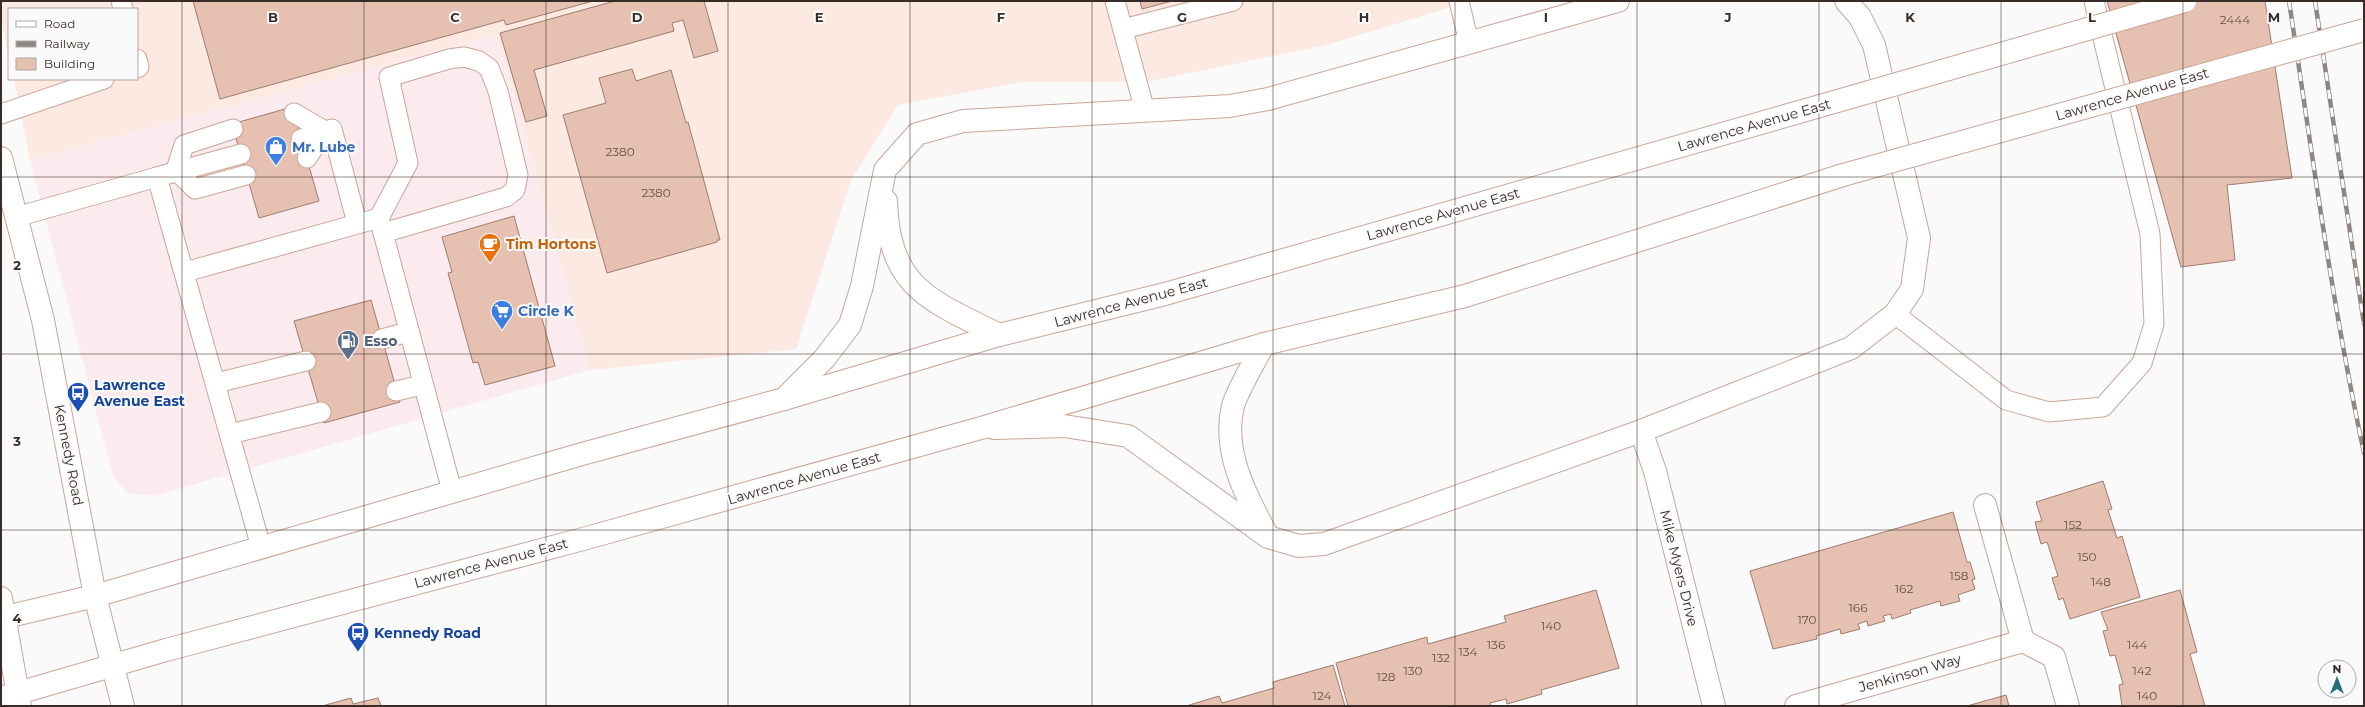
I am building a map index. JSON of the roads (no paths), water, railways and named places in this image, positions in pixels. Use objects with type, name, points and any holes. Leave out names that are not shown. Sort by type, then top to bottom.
[{"type":"main road","points":[[999,335],[933,302],[902,271],[892,247],[887,224],[885,170],[917,134],[963,121],[1230,106],[1268,100],[1618,1]]},
{"type":"main road","name":"Lawrence Avenue East","points":[[981,428],[1064,426],[1128,436],[1268,537],[1299,546],[1324,544],[1641,431],[1851,348],[1895,314],[1912,289],[1919,238],[1874,45],[1860,17],[1846,1]]},
{"type":"main road","name":"Lawrence Avenue East","points":[[2,611],[95,596],[452,491],[784,399],[999,335],[1165,294],[2184,1]]},
{"type":"main road","name":"Lawrence Avenue East","points":[[13,699],[114,665],[583,539],[981,428],[1264,344],[1465,296],[1843,175],[2364,30]]},
{"type":"main road","name":"Kennedy Road","points":[[1,158],[43,320],[95,596],[114,665],[123,706]]},
{"type":"main road","name":"Lawrence Avenue East","points":[[784,399],[824,359],[850,324],[862,286],[885,170]]},
{"type":"main road","points":[[1264,344],[1233,406],[1230,443],[1243,490],[1268,537]]},
{"type":"main road","name":"Mike Myers Drive","points":[[1641,431],[1655,471],[1714,706]]},
{"type":"main road","points":[[1985,505],[2023,641],[2054,657],[2068,706]]},
{"type":"main road","points":[[2,611],[13,699]]},
{"type":"main road","name":"Jenkinson Way","points":[[1796,706],[2023,641]]},
{"type":"lane","points":[[1115,1],[1145,111]]},
{"type":"lane","points":[[1123,29],[1233,1]]},
{"type":"lane","points":[[1459,1],[1469,43]]},
{"type":"lane","points":[[1895,314],[2006,400],[2049,412],[2103,407],[2142,363],[2154,324],[2150,234],[2094,1]]},
{"type":"lane","points":[[185,272],[357,223],[381,226],[506,197],[515,190],[518,175],[498,91],[489,68],[479,61],[464,57],[450,59],[388,77],[408,163],[381,226],[422,385],[452,491]]},
{"type":"lane","points":[[1,114],[101,80]]},
{"type":"lane","points":[[294,113],[325,131]]},
{"type":"lane","points":[[176,170],[184,145],[233,129]]},
{"type":"lane","points":[[301,139],[332,129],[357,223]]},
{"type":"lane","points":[[306,158],[325,131]]},
{"type":"lane","points":[[16,217],[157,177],[176,170],[240,154]]},
{"type":"lane","points":[[176,170],[195,189],[246,175]]},
{"type":"lane","points":[[157,177],[185,272],[261,547]]},
{"type":"lane","points":[[382,339],[408,332]]},
{"type":"lane","points":[[216,383],[306,361]]},
{"type":"lane","points":[[396,391],[422,385]]},
{"type":"lane","points":[[230,434],[321,412]]},
{"type":"railway","points":[[2289,1],[2332,284],[2364,453]]},
{"type":"railway","points":[[2315,1],[2364,324]]},
{"type":"place","name":"Mr. Lube","points":[[276,166]]},
{"type":"place","name":"Tim Hortons","points":[[490,264]]},
{"type":"place","name":"Circle K","points":[[502,330]]},
{"type":"place","name":"Esso","points":[[348,360]]},
{"type":"place","name":"Lawrence Avenue East","points":[[78,412]]},
{"type":"place","name":"Kennedy Road","points":[[358,652]]}]
